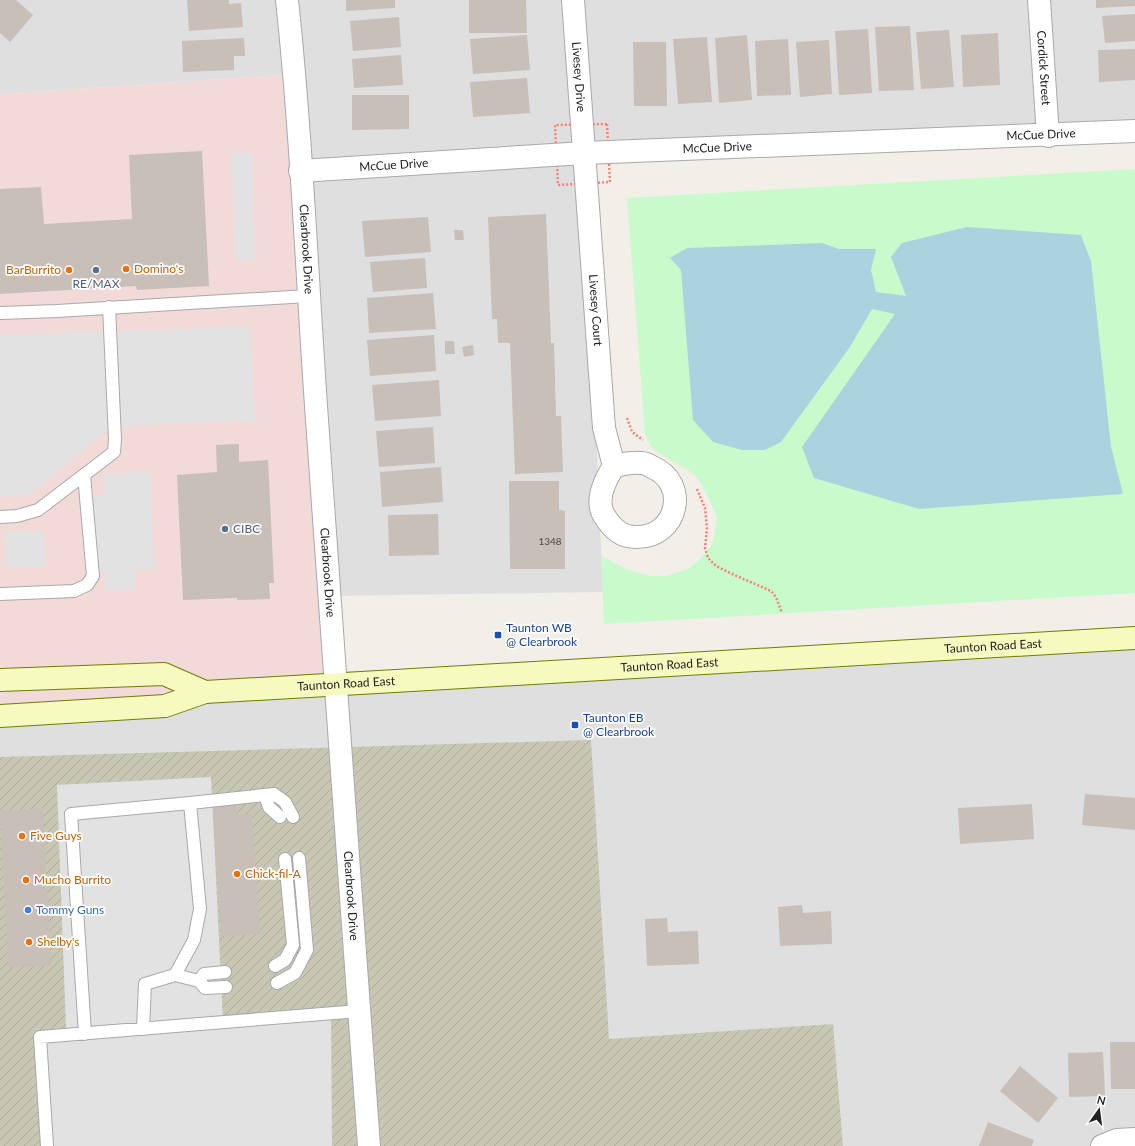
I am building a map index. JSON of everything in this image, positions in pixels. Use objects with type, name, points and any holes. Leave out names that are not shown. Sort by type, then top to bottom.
[{"type":"main road","name":"Taunton Road East","points":[[0,716],[165,706],[205,692],[1135,638]]},
{"type":"main road","name":"Taunton Road East","points":[[0,680],[164,674],[205,692]]},
{"type":"street","name":"Clearbrook Drive","points":[[287,0],[295,74],[308,296],[369,1146]]},
{"type":"street","name":"Livesey Drive","points":[[573,0],[584,153]]},
{"type":"street","name":"Cordick Street","points":[[1039,0],[1048,136]]},
{"type":"street","name":"McCue Drive","points":[[300,171],[584,153],[1135,132]]},
{"type":"street","name":"Livesey Court","points":[[584,153],[604,428],[614,466]]},
{"type":"street","points":[[1102,1146],[1117,1140],[1135,1139]]},
{"type":"lane","points":[[0,313],[308,296]]},
{"type":"lane","points":[[0,517],[17,516],[38,510],[114,452],[115,439],[109,307]]},
{"type":"lane","points":[[0,594],[74,591],[87,585],[93,576],[84,475]]},
{"type":"lane","points":[[85,1034],[71,814],[274,794],[285,802],[293,817]]},
{"type":"lane","points":[[265,795],[269,807],[280,817]]},
{"type":"lane","points":[[175,975],[194,940],[200,909],[190,803]]},
{"type":"lane","points":[[277,983],[295,973],[307,950],[299,858]]},
{"type":"lane","points":[[275,966],[284,960],[293,945],[285,859]]},
{"type":"lane","points":[[199,981],[204,974],[225,972]]},
{"type":"lane","points":[[144,1029],[145,984],[175,975],[199,981],[205,988],[226,987]]},
{"type":"lane","points":[[48,1146],[40,1038],[360,1011]]},
{"type":"path","points":[[627,418],[632,432],[646,442]]},
{"type":"path","points":[[696,487],[705,508],[707,528],[705,548],[708,558],[716,566],[771,591],[776,597],[782,613]]},
{"type":"shaded area","points":[[0,0],[1135,0],[1135,132],[584,153],[603,592],[329,596],[295,74],[0,94]]},
{"type":"shaded area","points":[[295,74],[335,684],[0,716],[0,94]]},
{"type":"shaded area","points":[[251,152],[255,259],[236,260],[231,153]]},
{"type":"shaded area","points":[[249,327],[255,420],[111,427],[29,496],[0,497],[0,335]]},
{"type":"shaded area","points":[[150,472],[154,569],[136,570],[136,590],[106,591],[105,572],[88,572],[85,497],[105,496],[104,474]]},
{"type":"shaded area","points":[[44,531],[45,567],[6,568],[5,532]]},
{"type":"shaded area","points":[[1135,638],[1135,1146],[2,1146],[0,1125],[0,717],[208,692]]},
{"type":"shaded area","points":[[591,740],[609,1039],[833,1024],[843,1146],[0,1146],[0,757]]},
{"type":"shaded area","points":[[211,777],[223,1022],[331,1013],[332,1146],[47,1146],[40,1037],[209,1023],[66,1028],[57,785]]},
{"type":"green space","points":[[1135,169],[1135,593],[604,624],[601,556],[628,570],[650,576],[666,576],[688,569],[698,561],[711,546],[717,516],[701,483],[694,474],[651,447],[645,434],[627,198]]},
{"type":"water","points":[[967,227],[1081,235],[1091,261],[1111,447],[1123,494],[919,509],[814,478],[802,447],[895,314],[872,309],[850,347],[781,442],[765,450],[742,450],[713,442],[693,420],[681,270],[670,258],[687,248],[822,243],[839,249],[876,249],[871,270],[876,292],[906,296],[891,257],[902,243]]},
{"type":"building","points":[[0,0],[16,0],[33,15],[10,42],[0,33]]},
{"type":"building","points":[[187,0],[229,0],[229,4],[241,3],[243,27],[189,31]]},
{"type":"building","points":[[346,0],[395,0],[395,8],[346,11]]},
{"type":"building","points":[[469,0],[526,0],[527,33],[469,33]]},
{"type":"building","points":[[1096,0],[1135,0],[1135,6],[1096,8]]},
{"type":"building","points":[[1135,14],[1135,41],[1105,43],[1102,16]]},
{"type":"building","points":[[399,17],[401,47],[353,51],[350,21]]},
{"type":"building","points":[[910,26],[914,90],[879,91],[875,27]]},
{"type":"building","points":[[868,29],[872,93],[839,95],[835,31]]},
{"type":"building","points":[[949,30],[954,87],[921,89],[916,32]]},
{"type":"building","points":[[998,33],[1000,85],[963,87],[961,35]]},
{"type":"building","points":[[527,35],[530,70],[473,74],[470,39]]},
{"type":"building","points":[[747,35],[752,100],[719,103],[715,38]]},
{"type":"building","points":[[707,37],[712,102],[678,104],[673,39]]},
{"type":"building","points":[[244,38],[245,56],[234,56],[234,70],[183,72],[182,41]]},
{"type":"building","points":[[788,39],[791,95],[757,96],[755,41]]},
{"type":"building","points":[[829,40],[832,94],[800,97],[796,42]]},
{"type":"building","points":[[633,42],[666,42],[667,106],[634,106]]},
{"type":"building","points":[[1135,49],[1135,80],[1099,82],[1098,50]]},
{"type":"building","points":[[401,55],[403,85],[354,88],[352,59]]},
{"type":"building","points":[[527,78],[530,113],[473,117],[470,82]]},
{"type":"building","points":[[352,95],[409,95],[409,129],[352,130]]},
{"type":"building","points":[[202,151],[209,286],[137,290],[136,286],[0,294],[0,189],[41,187],[44,224],[132,219],[129,155]]},
{"type":"building","points":[[546,214],[551,343],[554,343],[556,416],[561,416],[563,472],[515,474],[510,343],[498,343],[497,319],[492,319],[488,217]]},
{"type":"building","points":[[428,217],[431,252],[365,257],[362,221]]},
{"type":"building","points":[[454,230],[463,230],[464,240],[455,240]]},
{"type":"building","points":[[425,258],[427,288],[373,292],[370,262]]},
{"type":"building","points":[[433,293],[436,329],[369,333],[367,298]]},
{"type":"building","points":[[434,335],[436,371],[370,376],[367,340]]},
{"type":"building","points":[[445,341],[454,341],[455,354],[445,354]]},
{"type":"building","points":[[473,345],[474,355],[464,357],[462,347]]},
{"type":"building","points":[[439,380],[441,416],[375,421],[372,385]]},
{"type":"building","points":[[433,427],[435,463],[379,467],[376,431]]},
{"type":"building","name":"CIBC","points":[[239,444],[239,462],[268,460],[274,583],[269,583],[270,599],[237,600],[237,598],[183,600],[177,475],[217,472],[216,445]]},
{"type":"building","points":[[441,467],[443,502],[382,507],[380,472]]},
{"type":"building","points":[[509,481],[559,481],[559,510],[565,511],[565,569],[510,569]]},
{"type":"building","points":[[438,514],[439,555],[389,556],[388,515]]},
{"type":"building","points":[[1085,794],[1135,798],[1135,830],[1082,825]]},
{"type":"building","points":[[1032,804],[1034,839],[960,844],[958,808]]},
{"type":"building","name":"Chick-fil-A","points":[[236,806],[237,815],[252,814],[260,934],[221,936],[213,807]]},
{"type":"building","points":[[43,808],[51,966],[8,967],[0,811]]},
{"type":"building","points":[[802,905],[803,913],[831,911],[832,944],[780,946],[778,907]]},
{"type":"building","points":[[667,918],[668,932],[698,931],[699,964],[647,966],[645,919]]},
{"type":"building","points":[[1110,1042],[1135,1042],[1135,1089],[1111,1089]]},
{"type":"building","points":[[1103,1052],[1105,1096],[1069,1097],[1068,1053]]},
{"type":"building","points":[[1020,1066],[1058,1098],[1038,1123],[1000,1091]]},
{"type":"building","points":[[988,1122],[1034,1140],[1032,1146],[979,1146]]},
{"type":"place","name":"Domino's","points":[[126,269]]},
{"type":"place","name":"BarBurrito","points":[[69,270]]},
{"type":"place","name":"RE/MAX","points":[[96,270]]},
{"type":"place","name":"CIBC","points":[[225,529]]},
{"type":"place","name":"Taunton WB @ Clearbrook","points":[[498,635]]},
{"type":"place","name":"Taunton EB @ Clearbrook","points":[[575,725]]},
{"type":"place","name":"Five Guys","points":[[22,836]]},
{"type":"place","name":"Chick-fil-A","points":[[237,874]]},
{"type":"place","name":"Mucho Burrito","points":[[26,880]]},
{"type":"place","name":"Tommy Guns","points":[[28,910]]},
{"type":"place","name":"Shelby's","points":[[29,942]]}]
